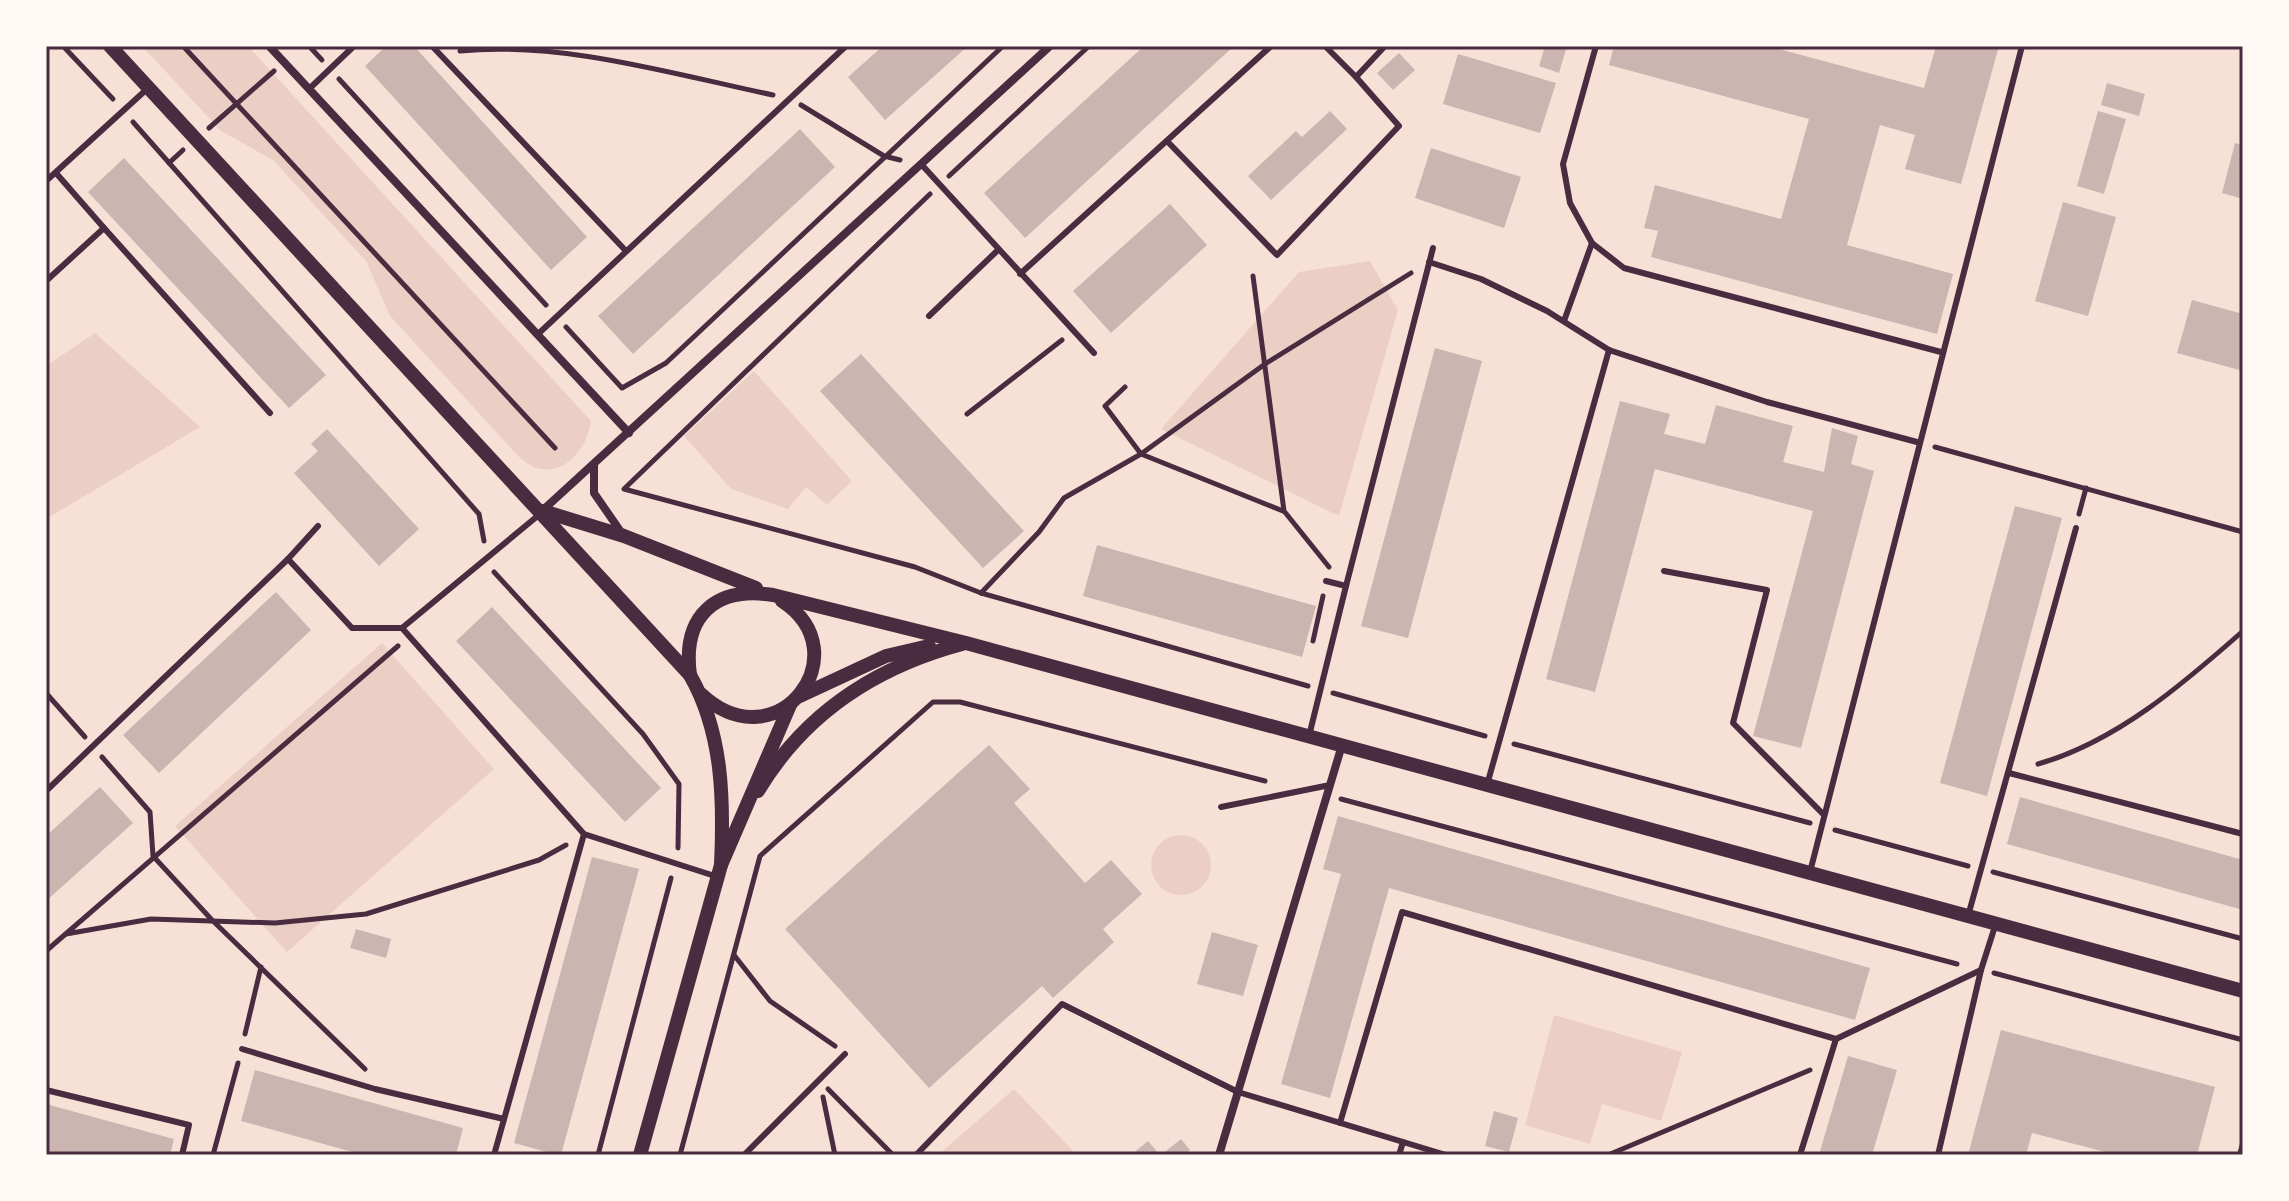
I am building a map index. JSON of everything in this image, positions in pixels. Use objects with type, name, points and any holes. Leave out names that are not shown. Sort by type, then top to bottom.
[{"type":"street","points":[[110,46],[690,675],[701,694],[722,776],[719,871]]},
{"type":"street","points":[[269,46],[629,433]]},
{"type":"street","points":[[542,511],[1050,46]]},
{"type":"street","points":[[594,465],[594,493],[624,536]]},
{"type":"street","points":[[542,511],[624,536],[773,595],[966,643],[2243,991]]},
{"type":"street","points":[[640,1155],[719,871],[795,701],[811,678],[815,656],[809,628],[796,610],[773,595],[733,593],[713,603],[692,631],[687,653],[690,675]]},
{"type":"street","points":[[701,694],[717,709],[749,718],[771,715],[897,653],[935,644],[966,643]]},
{"type":"street","points":[[719,871],[759,788],[815,719],[886,671],[927,654],[966,643]]},
{"type":"street","points":[[1219,1155],[1342,745]]},
{"type":"lane","points":[[309,89],[354,46]]},
{"type":"lane","points":[[432,46],[626,251]]},
{"type":"lane","points":[[537,335],[846,46]]},
{"type":"lane","points":[[1020,274],[1271,46]]},
{"type":"lane","points":[[1167,141],[1277,255],[1399,126],[1325,46]]},
{"type":"lane","points":[[1356,77],[1385,46]]},
{"type":"lane","points":[[1596,46],[1563,164],[1570,203],[1592,243],[1624,268],[1941,352]]},
{"type":"lane","points":[[1809,873],[1917,442],[2022,46]]},
{"type":"lane","points":[[46,181],[148,88]]},
{"type":"lane","points":[[921,164],[1094,353]]},
{"type":"lane","points":[[56,173],[270,413]]},
{"type":"lane","points":[[46,281],[104,228]]},
{"type":"lane","points":[[1564,321],[1592,243]]},
{"type":"lane","points":[[1309,736],[1433,248]]},
{"type":"lane","points":[[929,316],[998,250]]},
{"type":"lane","points":[[1429,262],[1481,279],[1564,321],[1609,350],[1767,402],[1917,442]]},
{"type":"lane","points":[[1487,785],[1609,350]]},
{"type":"lane","points":[[288,559],[352,628],[402,628],[542,511]]},
{"type":"lane","points":[[46,791],[288,559],[318,526]]},
{"type":"lane","points":[[1968,916],[2076,528]]},
{"type":"lane","points":[[1664,571],[1767,590],[1733,723],[1824,815]]},
{"type":"lane","points":[[1326,581],[1346,586]]},
{"type":"lane","points":[[402,628],[584,834],[719,871]]},
{"type":"lane","points":[[2009,773],[2243,834]]},
{"type":"lane","points":[[1221,807],[1330,785]]},
{"type":"lane","points":[[494,1155],[584,834]]},
{"type":"lane","points":[[1340,1123],[1402,912],[1836,1039],[1981,970]]},
{"type":"lane","points":[[1938,1155],[1981,970],[1996,923]]},
{"type":"lane","points":[[916,1155],[1062,1004],[1238,1092],[1446,1155]]},
{"type":"lane","points":[[1800,1155],[1836,1039]]},
{"type":"lane","points":[[242,1049],[375,1089],[504,1119]]},
{"type":"lane","points":[[744,1155],[845,1054]]},
{"type":"lane","points":[[46,1090],[189,1125],[182,1155]]},
{"type":"lane","points":[[1399,1155],[1403,1142]]},
{"type":"lane","points":[[2240,1155],[2243,1144]]},
{"type":"path","points":[[63,46],[479,514],[490,568],[643,734],[679,784],[681,840],[598,1155]]},
{"type":"path","points":[[183,46],[555,448]]},
{"type":"path","points":[[309,46],[622,388],[666,363],[1003,46]]},
{"type":"path","points":[[1089,46],[939,185],[624,489],[915,567],[981,593],[1320,690],[2243,939]]},
{"type":"path","points":[[439,53],[505,47],[622,64],[789,98],[884,156],[921,164]]},
{"type":"path","points":[[169,163],[284,62]]},
{"type":"path","points":[[981,593],[1039,532],[1064,498],[1141,454],[1265,364],[1429,262]]},
{"type":"path","points":[[1253,276],[1284,511]]},
{"type":"path","points":[[967,414],[1072,332]]},
{"type":"path","points":[[1125,387],[1105,406],[1141,454],[1284,511],[1329,567],[1310,655]]},
{"type":"path","points":[[2076,528],[2086,488]]},
{"type":"path","points":[[2009,773],[2063,757],[2136,716],[2195,673],[2243,631]]},
{"type":"path","points":[[46,951],[409,637]]},
{"type":"path","points":[[1304,685],[1307,670]]},
{"type":"path","points":[[46,693],[150,812],[153,856],[212,920],[364,1067],[375,1089]]},
{"type":"path","points":[[680,1155],[760,856],[933,702],[960,702],[1302,790]]},
{"type":"path","points":[[1326,796],[2243,1040]]},
{"type":"path","points":[[64,934],[151,919],[275,923],[366,914],[539,860],[584,834]]},
{"type":"path","points":[[734,955],[770,1001],[845,1054]]},
{"type":"path","points":[[1608,1155],[1829,1062]]},
{"type":"path","points":[[819,1080],[835,1155]]},
{"type":"path","points":[[819,1080],[893,1155]]},
{"type":"shaded area","points":[[142,46],[248,46],[591,421],[588,434],[574,457],[555,469],[543,469],[531,466],[519,457],[390,316],[366,261],[273,160],[221,131]]},
{"type":"shaded area","points":[[1370,261],[1398,310],[1339,516],[1161,429],[1299,272]]},
{"type":"shaded area","points":[[95,333],[200,427],[46,519],[46,366]]},
{"type":"shaded area","points":[[754,371],[852,481],[827,505],[806,487],[788,509],[731,489],[684,436]]},
{"type":"shaded area","points":[[382,643],[494,769],[287,952],[175,826]]},
{"type":"shaded area","points":[[1181,835],[1193,837],[1202,844],[1209,853],[1209,877],[1202,886],[1193,893],[1181,895],[1169,893],[1160,886],[1153,877],[1151,865],[1153,853],[1160,844],[1169,837]]},
{"type":"shaded area","points":[[1554,1015],[1682,1052],[1661,1121],[1602,1104],[1590,1144],[1525,1125]]},
{"type":"shaded area","points":[[1014,1089],[1077,1155],[938,1155]]},
{"type":"building","points":[[386,46],[414,46],[587,237],[551,270],[365,66]]},
{"type":"building","points":[[883,46],[968,46],[885,120],[848,77]]},
{"type":"building","points":[[1144,46],[1234,46],[1025,238],[984,193]]},
{"type":"building","points":[[1545,46],[1567,46],[1559,73],[1539,66]]},
{"type":"building","points":[[1614,46],[1768,46],[1924,88],[1936,46],[1999,46],[1961,184],[1905,169],[1915,135],[1880,125],[1847,245],[1953,274],[1937,334],[1651,257],[1658,231],[1644,228],[1655,185],[1781,219],[1809,119],[1609,65]]},
{"type":"building","points":[[1399,53],[1415,70],[1393,90],[1377,73]]},
{"type":"building","points":[[1458,54],[1556,83],[1540,133],[1443,104]]},
{"type":"building","points":[[2107,83],[2145,94],[2139,116],[2101,105]]},
{"type":"building","points":[[1330,111],[1347,129],[1271,200],[1248,176],[1296,131],[1302,137]]},
{"type":"building","points":[[2098,111],[2126,119],[2104,194],[2077,186]]},
{"type":"building","points":[[800,129],[835,167],[633,354],[598,316]]},
{"type":"building","points":[[2235,143],[2243,145],[2243,199],[2222,193]]},
{"type":"building","points":[[1431,148],[1521,177],[1504,228],[1415,198]]},
{"type":"building","points":[[124,158],[326,375],[289,408],[88,192]]},
{"type":"building","points":[[2063,202],[2116,217],[2088,316],[2035,301]]},
{"type":"building","points":[[1170,204],[1207,245],[1111,333],[1073,291]]},
{"type":"building","points":[[2192,300],[2243,314],[2243,371],[2177,353]]},
{"type":"building","points":[[1435,348],[1482,361],[1408,638],[1361,626]]},
{"type":"building","points":[[861,354],[1024,531],[983,568],[820,391]]},
{"type":"building","points":[[1620,401],[1670,414],[1664,434],[1705,444],[1716,405],[1793,426],[1783,462],[1824,472],[1832,428],[1858,436],[1851,464],[1874,471],[1801,748],[1753,736],[1813,511],[1655,469],[1595,692],[1546,679]]},
{"type":"building","points":[[327,429],[419,529],[379,566],[294,473],[318,451],[311,444]]},
{"type":"building","points":[[2015,506],[2062,518],[1987,796],[1940,783]]},
{"type":"building","points":[[1097,545],[1316,606],[1302,657],[1083,596]]},
{"type":"building","points":[[276,592],[311,630],[159,773],[123,735]]},
{"type":"building","points":[[492,607],[661,788],[625,822],[456,641]]},
{"type":"building","points":[[989,745],[1030,789],[1014,803],[1085,883],[1111,860],[1142,894],[1103,929],[1114,942],[1053,998],[1042,986],[929,1088],[785,929]]},
{"type":"building","points":[[100,787],[133,823],[46,901],[46,836]]},
{"type":"building","points":[[2020,797],[2243,860],[2243,910],[2007,844]]},
{"type":"building","points":[[1338,816],[1870,968],[1855,1020],[1389,888],[1330,1098],[1281,1084],[1341,874],[1323,869]]},
{"type":"building","points":[[592,857],[639,869],[561,1155],[558,1155],[514,1143]]},
{"type":"building","points":[[356,929],[391,939],[386,958],[350,948]]},
{"type":"building","points":[[1212,932],[1258,945],[1243,996],[1197,984]]},
{"type":"building","points":[[2001,1030],[2215,1087],[2197,1155],[2117,1155],[2032,1133],[2026,1155],[1968,1155]]},
{"type":"building","points":[[1848,1056],[1897,1070],[1872,1155],[1819,1155]]},
{"type":"building","points":[[255,1070],[463,1128],[456,1155],[363,1155],[241,1121]]},
{"type":"building","points":[[46,1104],[174,1139],[170,1155],[46,1155]]},
{"type":"building","points":[[1494,1111],[1518,1118],[1509,1152],[1485,1146]]},
{"type":"building","points":[[1181,1139],[1190,1150],[1184,1155],[1161,1155]]},
{"type":"building","points":[[1148,1141],[1160,1155],[1131,1155]]}]
